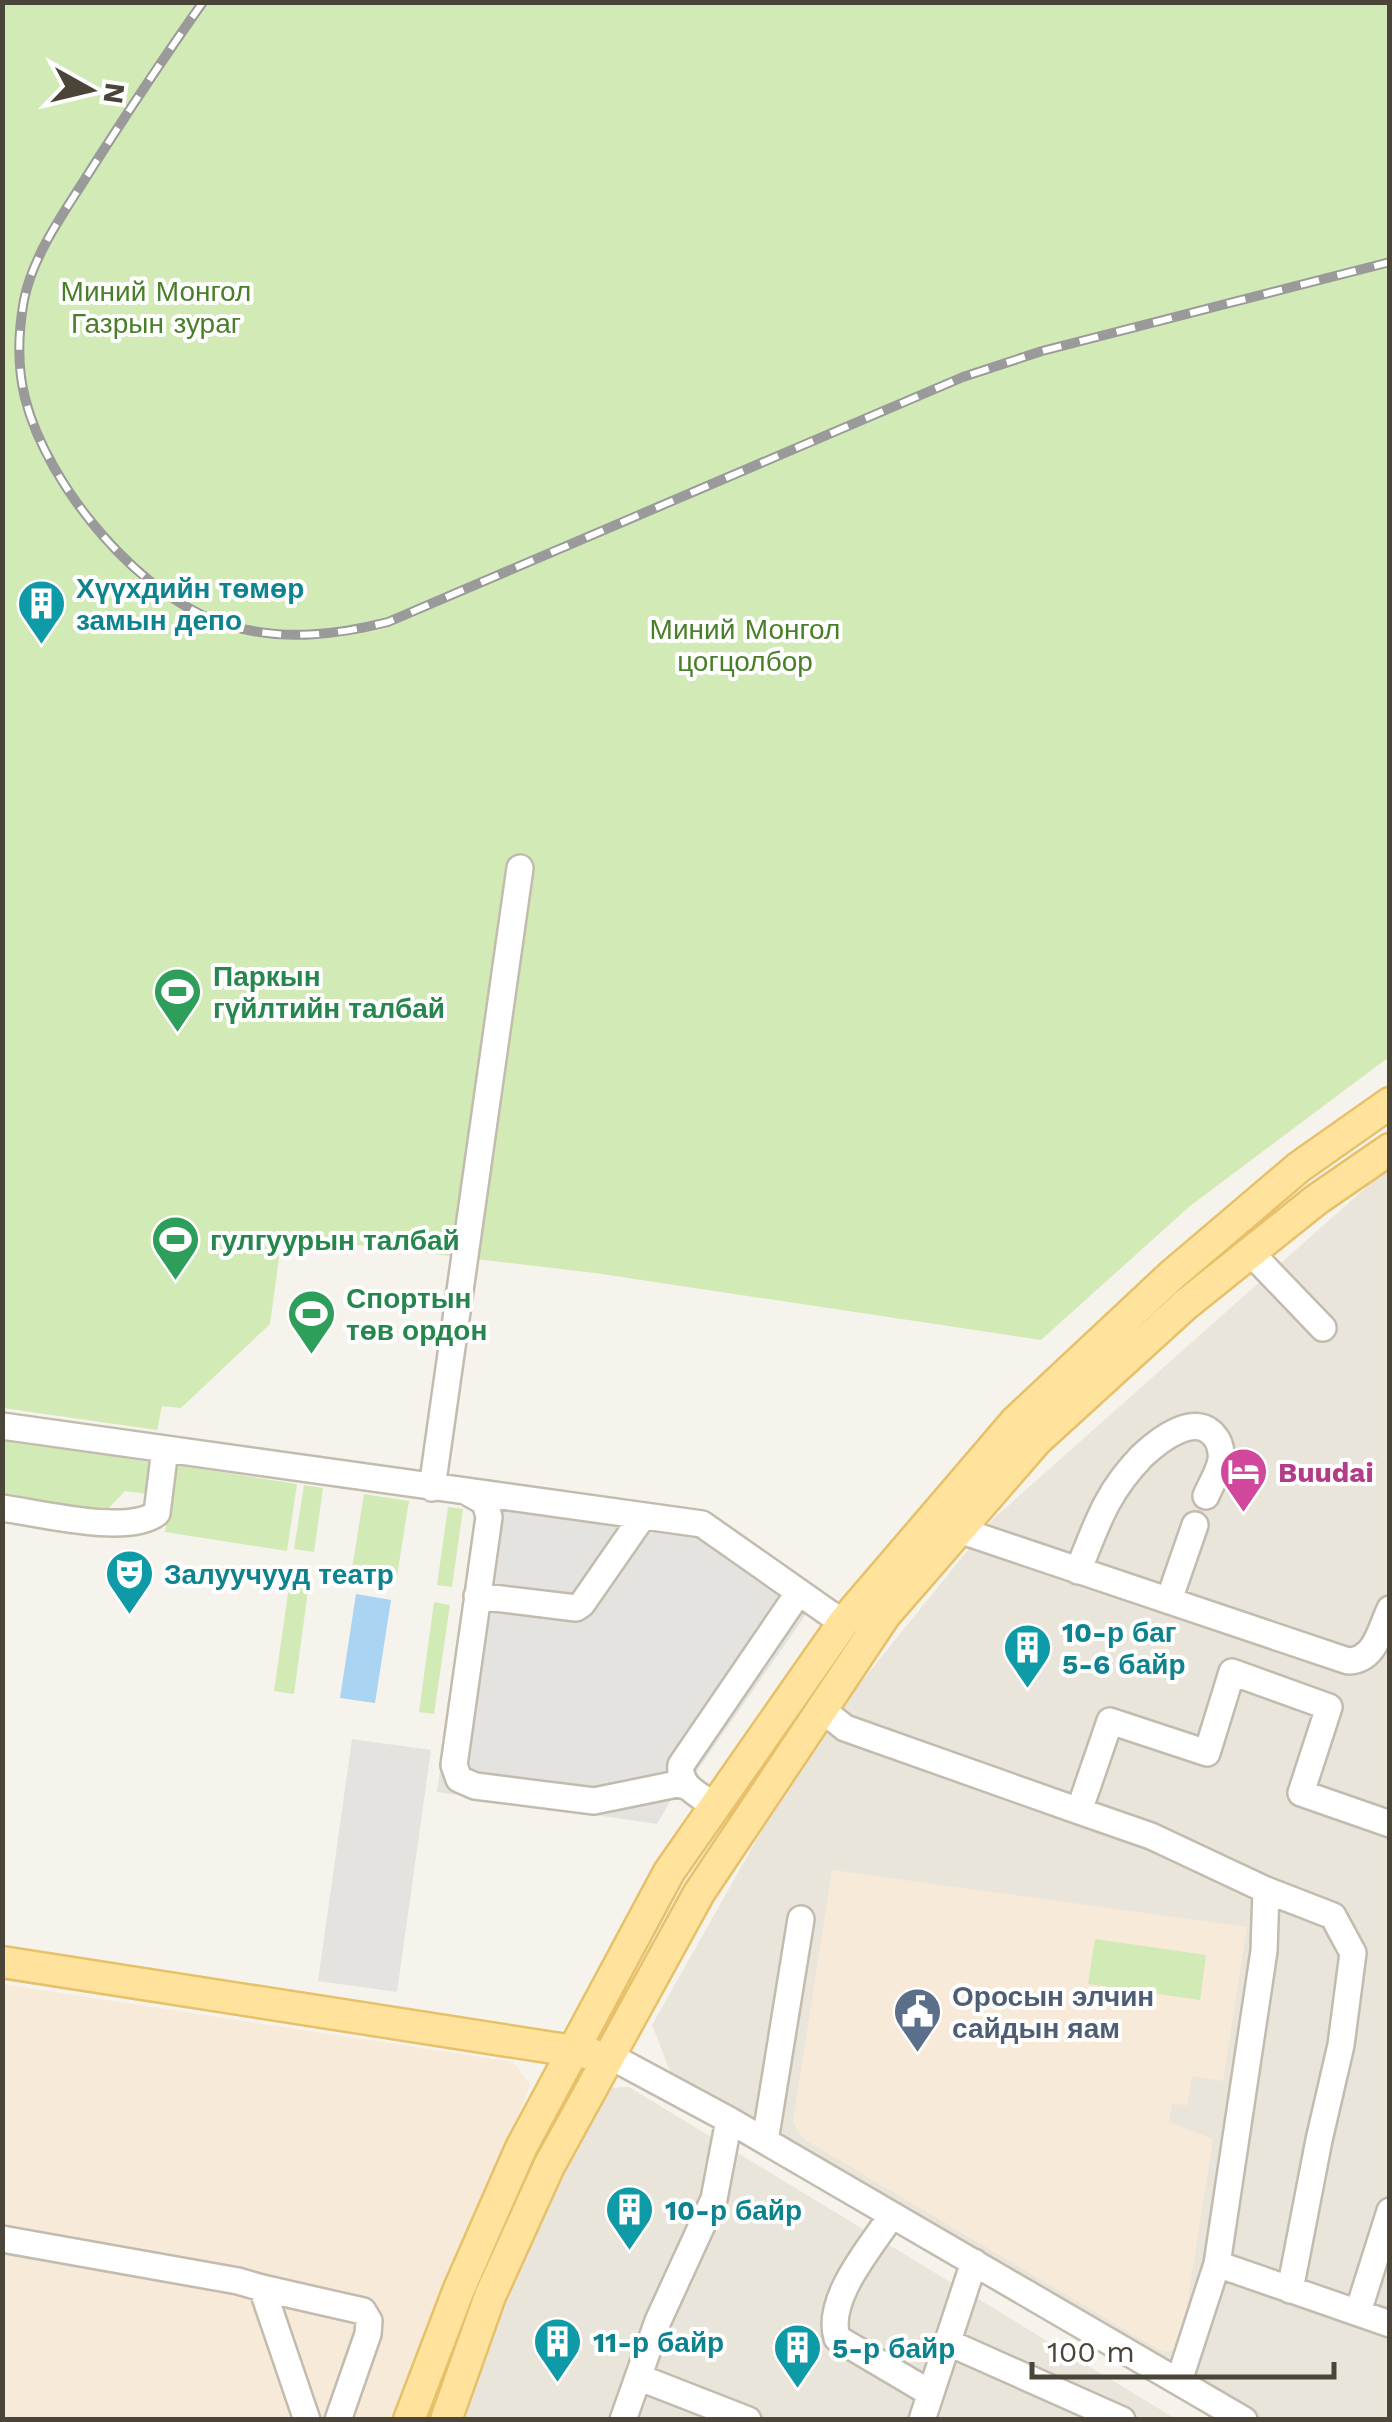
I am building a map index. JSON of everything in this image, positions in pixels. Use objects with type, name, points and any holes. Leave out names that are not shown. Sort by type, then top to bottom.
[{"type":"main road","points":[[409,2420],[459,2289],[521,2148],[670,1872],[843,1623],[1016,1421],[1186,1262],[1299,1166],[1390,1102]]},
{"type":"main road","points":[[446,2420],[498,2280],[550,2166],[699,1894],[885,1615],[1037,1440],[1185,1305],[1316,1200],[1390,1149]]},
{"type":"main road","points":[[2,1962],[610,2056]]},
{"type":"street","points":[[432,1488],[520,868]]},
{"type":"street","points":[[1250,1252],[1323,1328]]},
{"type":"street","points":[[2,1426],[702,1524],[843,1623]]},
{"type":"street","points":[[1078,1570],[1110,1492],[1141,1457],[1175,1431],[1190,1427],[1206,1429],[1220,1446],[1221,1462],[1206,1496]]},
{"type":"street","points":[[2,1508],[118,1523],[142,1522],[156,1513],[166,1449]]},
{"type":"street","points":[[467,1492],[480,1498],[488,1509],[454,1765],[458,1779],[474,1786],[594,1801],[677,1784],[715,1806]]},
{"type":"street","points":[[478,1596],[576,1608],[644,1516]]},
{"type":"street","points":[[1170,1600],[1195,1525]]},
{"type":"street","points":[[959,1530],[1352,1662],[1369,1654],[1390,1609]]},
{"type":"street","points":[[686,1786],[680,1772],[684,1760],[798,1592]]},
{"type":"street","points":[[1080,1811],[1110,1721],[1207,1753],[1232,1672],[1329,1707],[1300,1793],[1390,1824]]},
{"type":"street","points":[[820,1708],[845,1728],[1152,1836],[1266,1890],[1334,1916],[1353,1953],[1342,2045],[1318,2140],[1290,2290]]},
{"type":"street","points":[[1179,2381],[1217,2264],[1264,1951],[1266,1890]]},
{"type":"street","points":[[765,2141],[801,1918]]},
{"type":"street","points":[[610,2056],[730,2120],[1179,2381],[1208,2410],[1244,2420]]},
{"type":"street","points":[[623,2420],[658,2321],[714,2198],[730,2120]]},
{"type":"street","points":[[1358,2312],[1390,2211]]},
{"type":"street","points":[[892,2214],[838,2300],[834,2326],[837,2338],[930,2393]]},
{"type":"street","points":[[2,2240],[238,2281],[364,2311],[369,2320],[368,2334],[338,2420]]},
{"type":"street","points":[[922,2420],[974,2262]]},
{"type":"street","points":[[1217,2264],[1390,2324]]},
{"type":"street","points":[[262,2288],[307,2420]]},
{"type":"street","points":[[947,2342],[1122,2420]]},
{"type":"street","points":[[638,2377],[748,2420]]},
{"type":"shaded area","points":[[1389,1167],[1389,2419],[1254,2419],[670,2071],[652,2025],[810,1745],[993,1519]]},
{"type":"shaded area","points":[[478,1488],[708,1516],[820,1594],[683,1791],[675,1793],[657,1824],[437,1792]]},
{"type":"shaded area","points":[[352,1739],[431,1750],[397,1992],[318,1981]]},
{"type":"shaded area","points":[[832,1870],[1247,1927],[1223,2081],[1192,2076],[1187,2105],[1172,2104],[1169,2122],[1213,2139],[1181,2344],[1169,2352],[1159,2350],[805,2140],[797,2130],[793,2121]]},
{"type":"shaded area","points":[[2,1984],[513,2062],[530,2085],[402,2419],[3,2419]]},
{"type":"shaded area","points":[[629,2087],[1176,2419],[455,2420],[547,2188],[605,2088]]},
{"type":"green space","name":"Миний Монгол цогцолбор","points":[[3,3],[1389,3],[1389,1057],[1190,1206],[1041,1340],[595,1273],[282,1236],[270,1324],[181,1408],[162,1406],[157,1430],[3,1408]]},
{"type":"green space","points":[[2,1438],[160,1464],[155,1495],[125,1491],[106,1511],[3,1497]]},
{"type":"green space","points":[[175,1465],[297,1484],[287,1551],[165,1532]]},
{"type":"green space","points":[[304,1485],[323,1488],[314,1552],[294,1549]]},
{"type":"green space","points":[[364,1494],[409,1501],[396,1582],[351,1575]]},
{"type":"green space","points":[[448,1507],[463,1509],[452,1587],[437,1585]]},
{"type":"green space","points":[[290,1580],[309,1583],[294,1694],[274,1691]]},
{"type":"green space","points":[[434,1602],[450,1605],[434,1714],[419,1712]]},
{"type":"green space","points":[[1095,1939],[1206,1955],[1200,2000],[1088,1984]]},
{"type":"water","points":[[356,1594],[391,1600],[375,1703],[340,1698]]},
{"type":"railway","points":[[203,2],[41,252],[24,300],[20,362],[22,386],[37,432],[76,502],[103,536],[164,592],[197,613],[251,631],[310,634],[388,622],[963,377],[1042,351],[1390,262]]},
{"type":"place","name":"Хүүхдийн төмөр замын депо","points":[[41,646]]},
{"type":"place","name":"Паркын гүйлтийн талбай","points":[[178,1034]]},
{"type":"place","name":"гулгуурын талбай","points":[[175,1282]]},
{"type":"place","name":"Спортын төв ордон","points":[[311,1356]]},
{"type":"place","name":"Buudai","points":[[1243,1514]]},
{"type":"place","name":"Залуучууд театр","points":[[129,1616]]},
{"type":"place","name":"10-р баг 5-6 байр","points":[[1027,1690]]},
{"type":"place","name":"Оросын элчин сайдын яам","points":[[917,2054]]},
{"type":"place","name":"10-р байр","points":[[630,2252]]},
{"type":"place","name":"11-р байр","points":[[558,2384]]},
{"type":"place","name":"5-р байр","points":[[797,2390]]},
{"type":"park label","name":"Миний Монгол Газрын зураг","points":[[156,307]]}]
